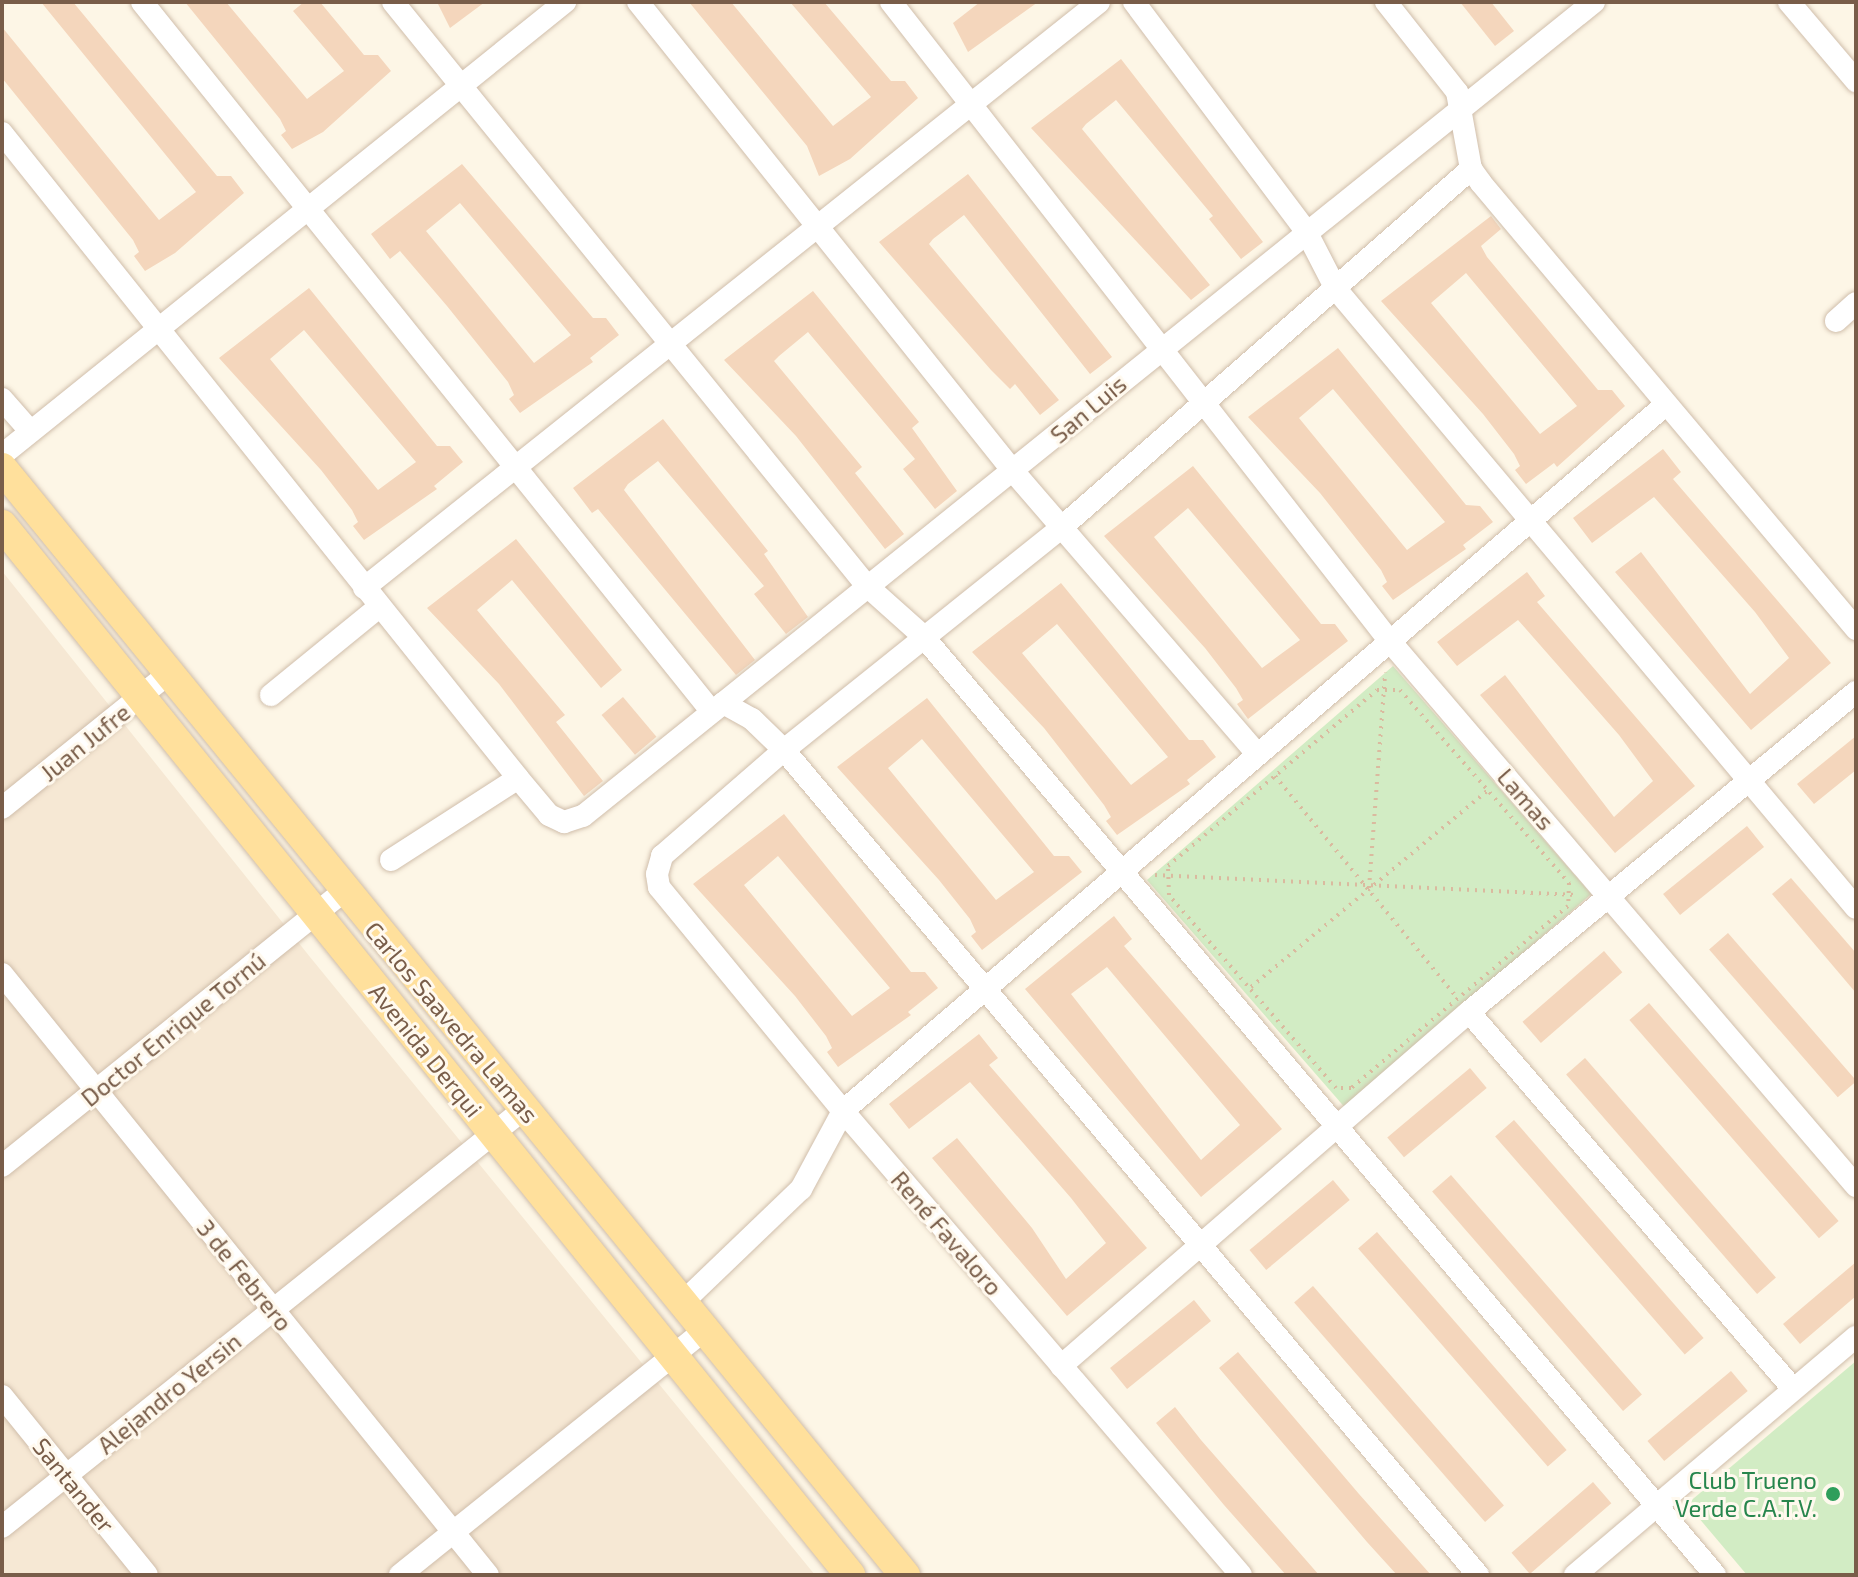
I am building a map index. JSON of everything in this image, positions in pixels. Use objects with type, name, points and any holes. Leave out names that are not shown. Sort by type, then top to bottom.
[{"type":"main road","name":"Carlos Saavedra Lamas","points":[[2,468],[905,1575]]},
{"type":"main road","name":"Avenida Derqui","points":[[2,525],[850,1575]]},
{"type":"street","points":[[142,2],[515,466],[717,707],[752,719],[784,750],[1197,1246],[1478,1575]]},
{"type":"street","points":[[393,2],[668,346],[867,586],[923,636],[1116,872],[1715,1575]]},
{"type":"street","points":[[2,455],[457,83],[565,2]]},
{"type":"street","points":[[638,2],[819,224],[1013,471],[1256,753]]},
{"type":"street","name":"Lamas","points":[[891,2],[1164,346],[1203,406],[1388,639],[1856,1186]]},
{"type":"street","points":[[364,588],[1099,2]]},
{"type":"street","points":[[1134,2],[1306,231],[1336,289],[1856,908]]},
{"type":"street","points":[[1386,2],[1457,92],[1471,169],[1664,406],[1856,629]]},
{"type":"street","name":"San Luis","points":[[518,778],[549,815],[564,822],[583,816],[1594,2]]},
{"type":"street","points":[[1789,2],[1856,81]]},
{"type":"street","points":[[2,133],[518,778],[391,860]]},
{"type":"street","points":[[784,750],[1062,527],[1471,169]]},
{"type":"street","points":[[1836,321],[1856,303]]},
{"type":"street","points":[[2,399],[30,431]]},
{"type":"street","points":[[682,1303],[801,1189],[843,1111],[1116,872],[1664,406]]},
{"type":"street","points":[[271,695],[379,607]]},
{"type":"street","name":"Juan Jufre","points":[[2,808],[168,674]]},
{"type":"street","points":[[1061,1366],[1335,1128],[1464,1005],[1609,895],[1856,692]]},
{"type":"street","name":"René Favaloro","points":[[784,750],[662,856],[659,887],[843,1111],[1241,1575]]},
{"type":"street","name":"Doctor Enrique Tornú","points":[[2,1166],[344,891]]},
{"type":"street","name":"3 de Febrero","points":[[2,974],[488,1575]]},
{"type":"street","points":[[1464,1005],[1793,1389]]},
{"type":"street","name":"Alejandro Yersin","points":[[2,1527],[524,1109]]},
{"type":"street","points":[[400,1575],[704,1331]]},
{"type":"street","points":[[1575,1575],[1856,1337]]},
{"type":"street","name":"Santander","points":[[2,1396],[147,1575]]},
{"type":"path","points":[[1368,889],[1388,639]]},
{"type":"path","points":[[1384,690],[1400,690],[1569,883],[1568,906],[1464,1005],[1351,1088],[1336,1088],[1169,895],[1168,866],[1384,690]]},
{"type":"path","points":[[1256,753],[1464,1005]]},
{"type":"path","points":[[1230,1004],[1506,775]]},
{"type":"path","points":[[1116,872],[1368,889],[1609,895]]},
{"type":"shaded area","points":[[2,571],[310,957],[815,1575],[2,1575]]},
{"type":"green space","points":[[1393,666],[1591,894],[1345,1108],[1147,880]]},
{"type":"green space","points":[[1856,1361],[1856,1575],[1747,1575],[1687,1504]]},
{"type":"building","points":[[41,2],[73,2],[217,176],[231,176],[244,193],[175,253],[145,271],[134,256],[139,252],[133,240],[2,78],[2,27],[159,220],[196,192]]},
{"type":"building","points":[[185,2],[226,2],[307,99],[344,71],[293,11],[304,2],[320,2],[364,55],[378,55],[391,71],[323,132],[292,149],[281,135],[286,131],[280,119]]},
{"type":"building","points":[[437,2],[485,2],[450,28]]},
{"type":"building","points":[[689,2],[731,2],[833,126],[871,97],[790,2],[824,2],[891,81],[905,81],[918,98],[850,159],[819,176],[807,146]]},
{"type":"building","points":[[980,2],[1038,2],[968,52],[953,23]]},
{"type":"building","points":[[1460,2],[1491,2],[1514,31],[1495,46]]},
{"type":"building","points":[[1121,59],[1263,242],[1241,259],[1209,219],[1213,216],[1116,100],[1086,124],[1082,129],[1210,285],[1191,300],[1031,128]]},
{"type":"building","points":[[462,164],[593,318],[606,318],[619,335],[590,358],[593,362],[520,413],[509,399],[514,395],[508,382],[447,306],[400,251],[390,259],[371,234]],"holes":[[[460,203],[571,335],[534,363],[426,231]]]},
{"type":"building","points":[[968,174],[1112,357],[1090,374],[964,215],[933,239],[929,244],[1059,400],[1040,415],[1015,384],[1010,389],[991,370],[879,242]]},
{"type":"building","points":[[1491,216],[1501,229],[1481,246],[1487,257],[1598,390],[1612,390],[1625,406],[1557,467],[1554,463],[1526,484],[1515,470],[1520,466],[1514,454],[1483,414],[1381,301]],"holes":[[[1466,273],[1577,406],[1540,434],[1431,303]]]},
{"type":"building","points":[[309,288],[437,446],[450,446],[463,462],[434,486],[437,489],[364,540],[353,526],[358,522],[352,510],[321,470],[219,358]],"holes":[[[304,330],[416,462],[378,490],[270,359]]]},
{"type":"building","points":[[813,291],[919,422],[912,428],[957,491],[935,509],[903,469],[915,459],[808,332],[774,361],[862,467],[855,473],[904,534],[885,549],[796,436],[724,360]]},
{"type":"building","points":[[1338,348],[1466,505],[1480,506],[1493,522],[1463,545],[1466,549],[1393,600],[1382,586],[1387,582],[1381,570],[1320,493],[1248,417]],"holes":[[[1333,389],[1445,522],[1407,550],[1299,418]]]},
{"type":"building","points":[[663,419],[768,551],[764,554],[808,617],[786,634],[754,594],[764,586],[658,461],[628,484],[624,490],[755,660],[736,675],[598,509],[592,513],[573,488]]},
{"type":"building","points":[[1663,449],[1681,472],[1673,479],[1831,663],[1751,730],[1615,572],[1641,552],[1750,694],[1789,658],[1755,612],[1654,497],[1592,543],[1573,518]]},
{"type":"building","points":[[1193,466],[1321,624],[1335,624],[1348,641],[1248,719],[1237,704],[1243,700],[1236,688],[1205,648],[1104,536]],"holes":[[[1188,508],[1300,640],[1262,668],[1154,537]]]},
{"type":"building","points":[[516,539],[622,670],[601,688],[512,580],[477,610],[565,715],[556,722],[603,781],[584,796],[499,684],[427,608]]},
{"type":"building","points":[[1527,572],[1545,596],[1537,602],[1695,786],[1615,853],[1480,695],[1505,675],[1614,817],[1653,781],[1619,735],[1518,620],[1457,666],[1437,642]]},
{"type":"building","points":[[1061,583],[1189,740],[1203,740],[1216,757],[1187,780],[1190,784],[1117,835],[1106,821],[1111,817],[1104,805],[1044,728],[972,652]],"holes":[[[1057,624],[1168,757],[1131,785],[1022,653]]]},
{"type":"building","points":[[623,697],[656,737],[635,755],[602,715]]},
{"type":"building","points":[[927,698],[1054,856],[1069,856],[1082,872],[982,950],[971,936],[976,932],[970,919],[837,767]],"holes":[[[922,739],[1034,872],[996,900],[888,768]]]},
{"type":"building","points":[[1856,736],[1856,770],[1814,804],[1797,784]]},
{"type":"building","points":[[784,814],[911,972],[925,972],[938,988],[908,1012],[911,1015],[838,1067],[827,1052],[832,1048],[826,1036],[795,996],[693,884]],"holes":[[[778,856],[890,988],[852,1016],[744,885]]]},
{"type":"building","points":[[1747,826],[1764,847],[1680,915],[1663,894]]},
{"type":"building","points":[[1791,878],[1856,953],[1856,993],[1772,894]]},
{"type":"building","points":[[1114,916],[1132,939],[1124,946],[1282,1129],[1201,1197],[1025,989]],"holes":[[[1107,967],[1240,1125],[1201,1160],[1071,994]]]},
{"type":"building","points":[[1728,933],[1856,1080],[1838,1097],[1709,949]]},
{"type":"building","points":[[1604,951],[1622,972],[1541,1043],[1522,1022]]},
{"type":"building","points":[[1649,1003],[1839,1221],[1819,1238],[1629,1020]]},
{"type":"building","points":[[979,1034],[998,1058],[989,1065],[1147,1248],[1067,1316],[932,1158],[957,1138],[1032,1228],[1066,1279],[1106,1243],[1071,1198],[970,1082],[909,1129],[889,1104]]},
{"type":"building","points":[[1585,1058],[1776,1278],[1757,1294],[1566,1074]]},
{"type":"building","points":[[1470,1068],[1487,1088],[1404,1157],[1387,1137]]},
{"type":"building","points":[[1514,1120],[1704,1338],[1685,1355],[1495,1136]]},
{"type":"building","points":[[1451,1175],[1642,1395],[1623,1411],[1432,1191]]},
{"type":"building","points":[[1333,1180],[1350,1200],[1266,1270],[1250,1250]]},
{"type":"building","points":[[1377,1232],[1567,1450],[1548,1467],[1358,1248]]},
{"type":"building","points":[[1856,1262],[1856,1296],[1800,1344],[1783,1324]]},
{"type":"building","points":[[1313,1286],[1504,1506],[1485,1522],[1294,1302]]},
{"type":"building","points":[[1194,1300],[1211,1321],[1127,1389],[1110,1368]]},
{"type":"building","points":[[1238,1352],[1431,1575],[1397,1575],[1367,1542],[1219,1368]]},
{"type":"building","points":[[1731,1371],[1748,1391],[1664,1461],[1648,1441]]},
{"type":"building","points":[[1175,1407],[1319,1575],[1286,1575],[1224,1505],[1156,1423]]},
{"type":"building","points":[[1593,1482],[1611,1503],[1530,1574],[1511,1553]]},
{"type":"place","name":"Club Trueno Verde C.A.T.V.","points":[[1833,1494]]}]
